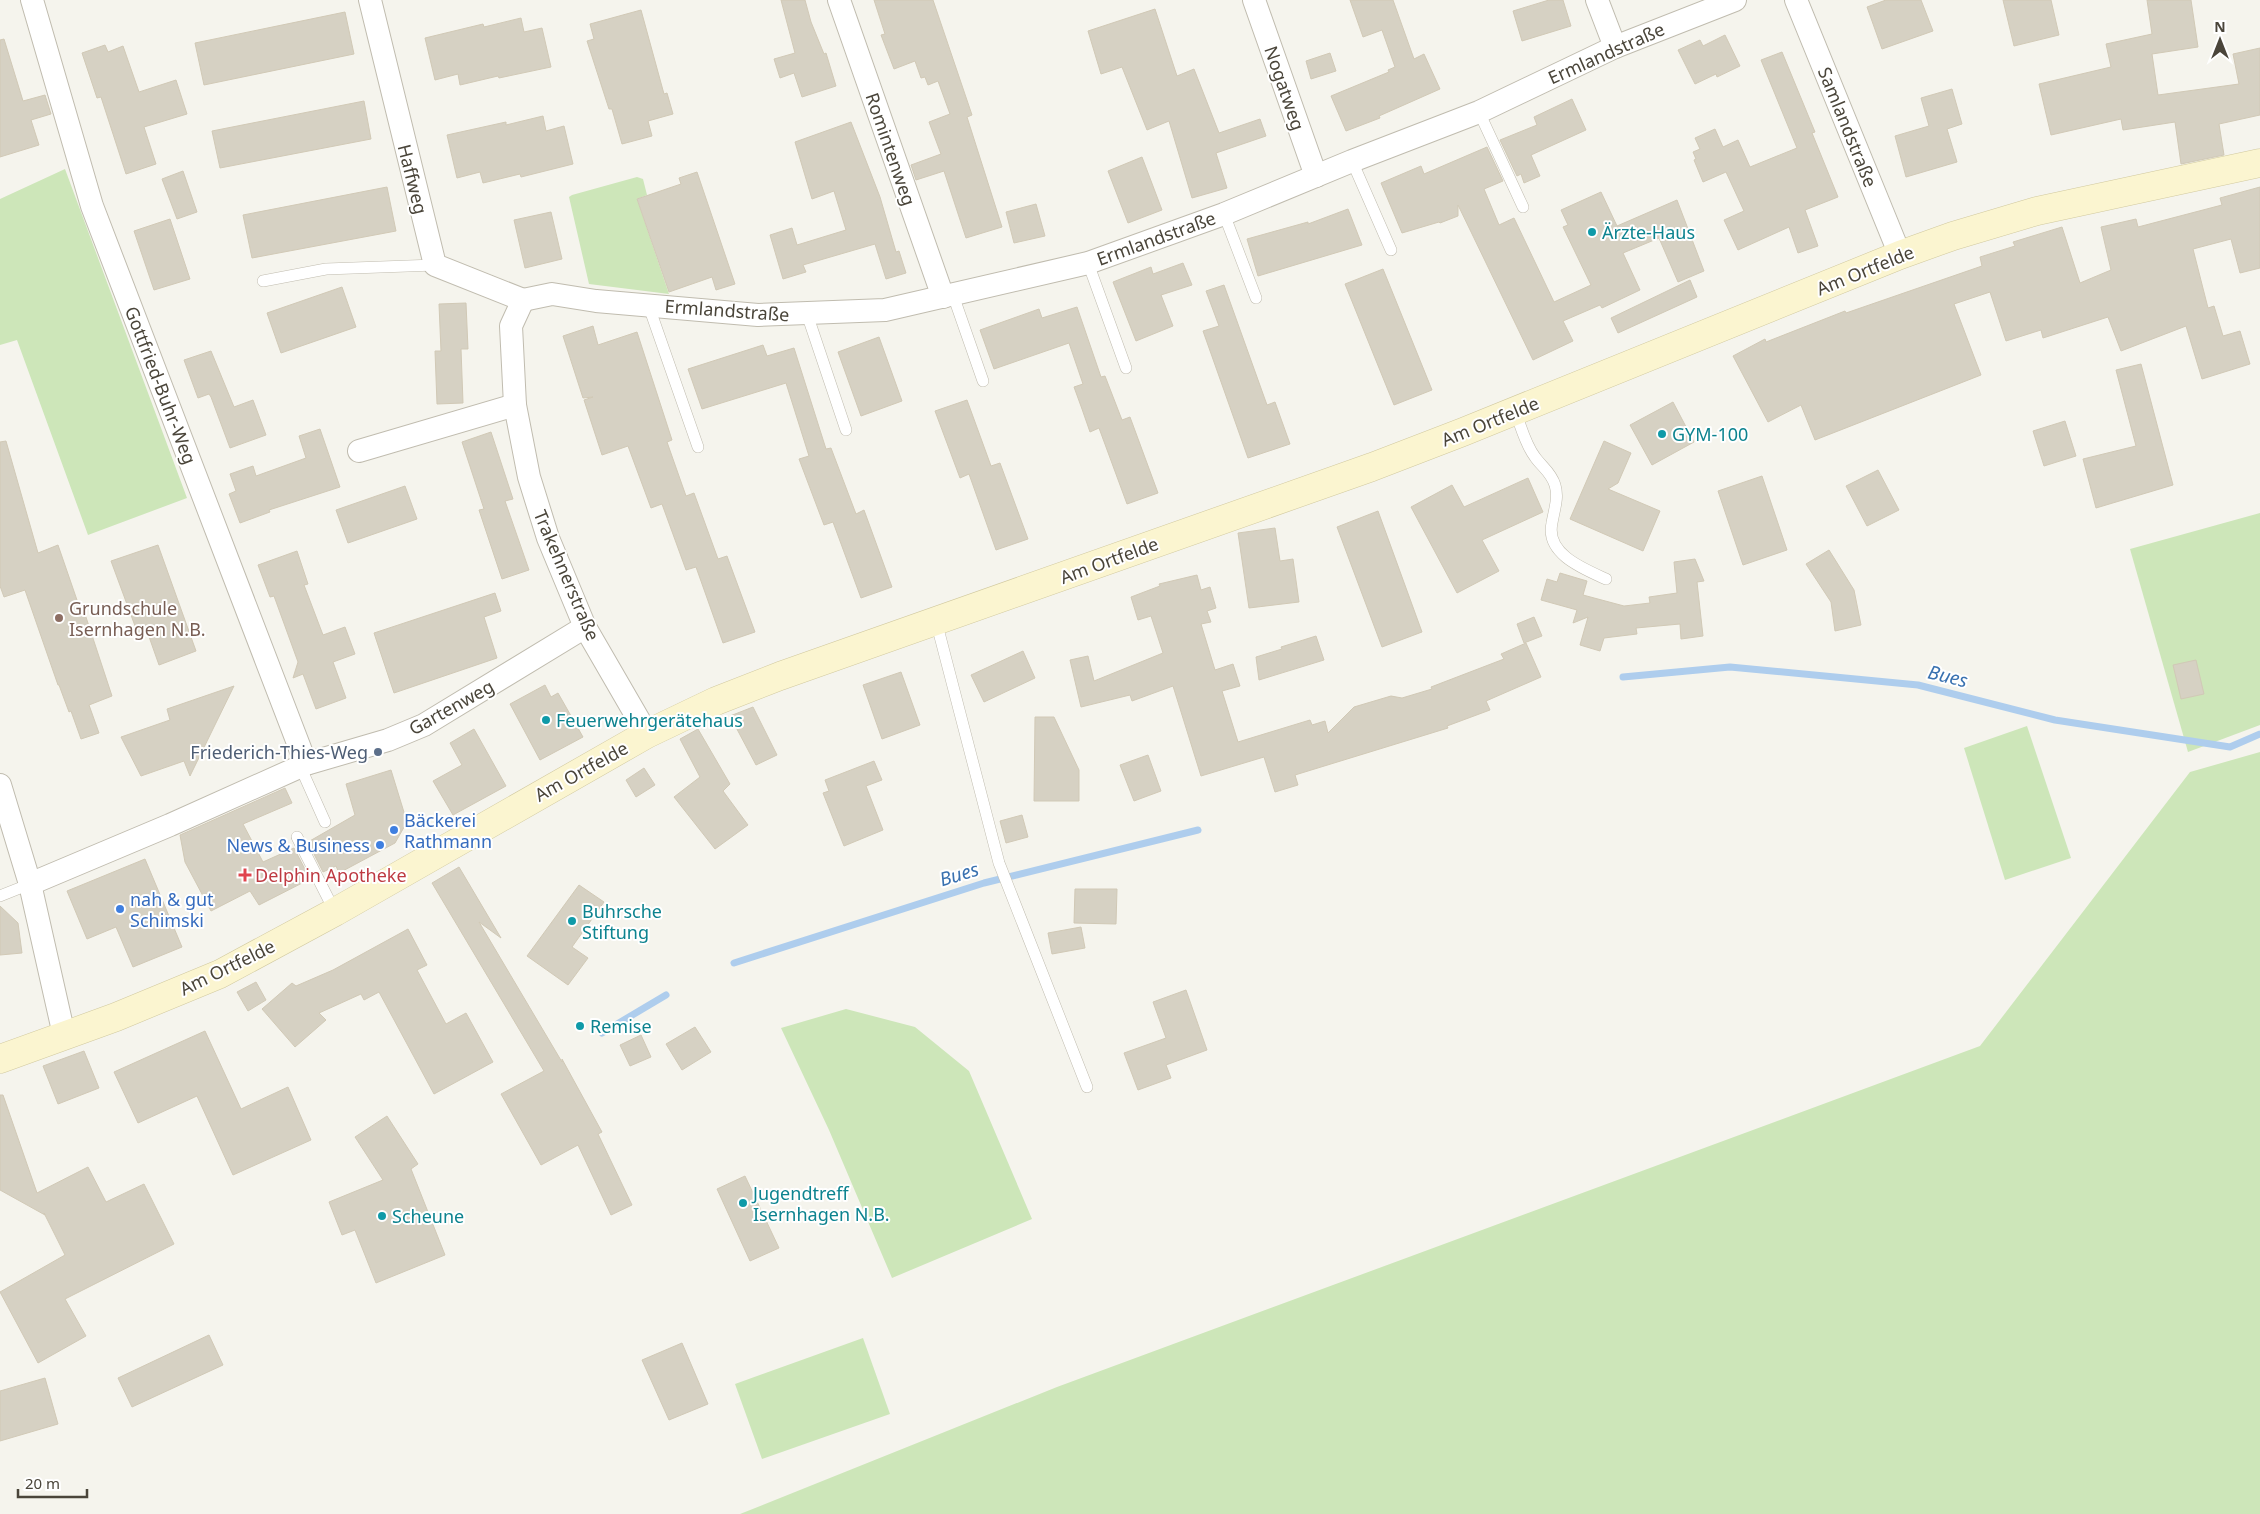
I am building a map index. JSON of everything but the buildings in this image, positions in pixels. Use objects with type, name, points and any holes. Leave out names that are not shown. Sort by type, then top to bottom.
[{"type":"main road","name":"Am Ortfelde","points":[[0,1059],[116,1017],[206,980],[335,912],[647,734],[716,701],[780,676],[1321,486],[1515,411],[1900,255],[1954,236],[2037,211],[2260,163]]},
{"type":"street","name":"Gottfried-Buhr-Weg","points":[[32,0],[92,206],[303,765]]},
{"type":"street","name":"Haffweg","points":[[370,0],[435,265]]},
{"type":"street","name":"Romintenweg","points":[[839,0],[948,296]]},
{"type":"street","name":"Nogatweg","points":[[1254,0],[1316,176]]},
{"type":"street","points":[[1597,0],[1615,47]]},
{"type":"street","name":"Ermlandstraße","points":[[523,300],[552,294],[596,301],[758,315],[886,310],[1088,263],[1224,214],[1352,161],[1479,112],[1615,47],[1736,0]]},
{"type":"street","name":"Samlandstraße","points":[[1796,0],[1900,255]]},
{"type":"street","points":[[435,265],[523,300]]},
{"type":"street","name":"Trakehnerstraße","points":[[523,300],[511,326],[514,405],[528,477],[548,538],[585,627],[647,734]]},
{"type":"street","points":[[359,451],[514,405]]},
{"type":"street","name":"Gartenweg","points":[[30,884],[170,825],[303,765],[388,740],[424,725],[585,627]]},
{"type":"street","points":[[0,785],[30,884],[64,1035]]},
{"type":"lane","points":[[1479,112],[1523,207]]},
{"type":"lane","points":[[1352,161],[1391,250]]},
{"type":"lane","name":"Ermlandstraße","points":[[1224,214],[1256,298]]},
{"type":"lane","name":"Ermlandstraße","points":[[1088,263],[1126,368]]},
{"type":"lane","points":[[263,280],[326,269],[435,265]]},
{"type":"lane","points":[[948,296],[983,381]]},
{"type":"lane","name":"Ermlandstraße","points":[[648,304],[698,447]]},
{"type":"lane","name":"Ermlandstraße","points":[[807,314],[846,430]]},
{"type":"lane","points":[[1515,411],[1530,449],[1536,459],[1550,474],[1555,487],[1557,498],[1551,529],[1556,546],[1577,566],[1606,579]]},
{"type":"lane","points":[[936,621],[1003,871],[1087,1088]]},
{"type":"lane","points":[[303,765],[325,822]]},
{"type":"lane","points":[[297,837],[335,912]]},
{"type":"lane","points":[[0,896],[30,884]]},
{"type":"green space","points":[[65,169],[187,498],[88,535],[17,340],[0,345],[0,199]]},
{"type":"green space","points":[[637,177],[643,179],[647,195],[637,199],[669,294],[589,284],[569,197]]},
{"type":"green space","points":[[2260,513],[2260,725],[2188,752],[2130,549]]},
{"type":"green space","points":[[2027,726],[2071,858],[2005,880],[1964,748]]},
{"type":"green space","points":[[2260,752],[2260,1514],[740,1514],[1057,1387],[1980,1046],[2190,772]]},
{"type":"green space","points":[[846,1009],[915,1027],[969,1071],[1032,1219],[892,1278],[829,1130],[781,1028]]},
{"type":"green space","points":[[863,1338],[890,1414],[762,1459],[735,1384]]},
{"type":"waterway","name":"Bues","points":[[1623,677],[1730,667],[1918,685],[2055,720],[2230,747],[2260,734]]},
{"type":"waterway","name":"Bues","points":[[734,963],[984,883],[1198,830]]},
{"type":"waterway","name":"Bues","points":[[602,1033],[666,995]]},
{"type":"place","name":"Ärzte-Haus","points":[[1592,232]]},
{"type":"place","name":"GYM-100","points":[[1662,434]]},
{"type":"place","name":"Grundschule Isernhagen N.B.","points":[[59,618]]},
{"type":"place","name":"Feuerwehrgerätehaus","points":[[546,720]]},
{"type":"place","name":"Friederich-Thies-Weg","points":[[378,752]]},
{"type":"place","name":"Bäckerei Rathmann","points":[[394,830]]},
{"type":"place","name":"News & Business","points":[[380,845]]},
{"type":"place","name":"Delphin Apotheke","points":[[245,875]]},
{"type":"place","name":"nah & gut Schimski","points":[[120,909]]},
{"type":"place","name":"Buhrsche Stiftung","points":[[572,921]]},
{"type":"place","name":"Remise","points":[[580,1026]]},
{"type":"place","name":"Jugendtreff Isernhagen N.B.","points":[[743,1203]]},
{"type":"place","name":"Scheune","points":[[382,1216]]}]
